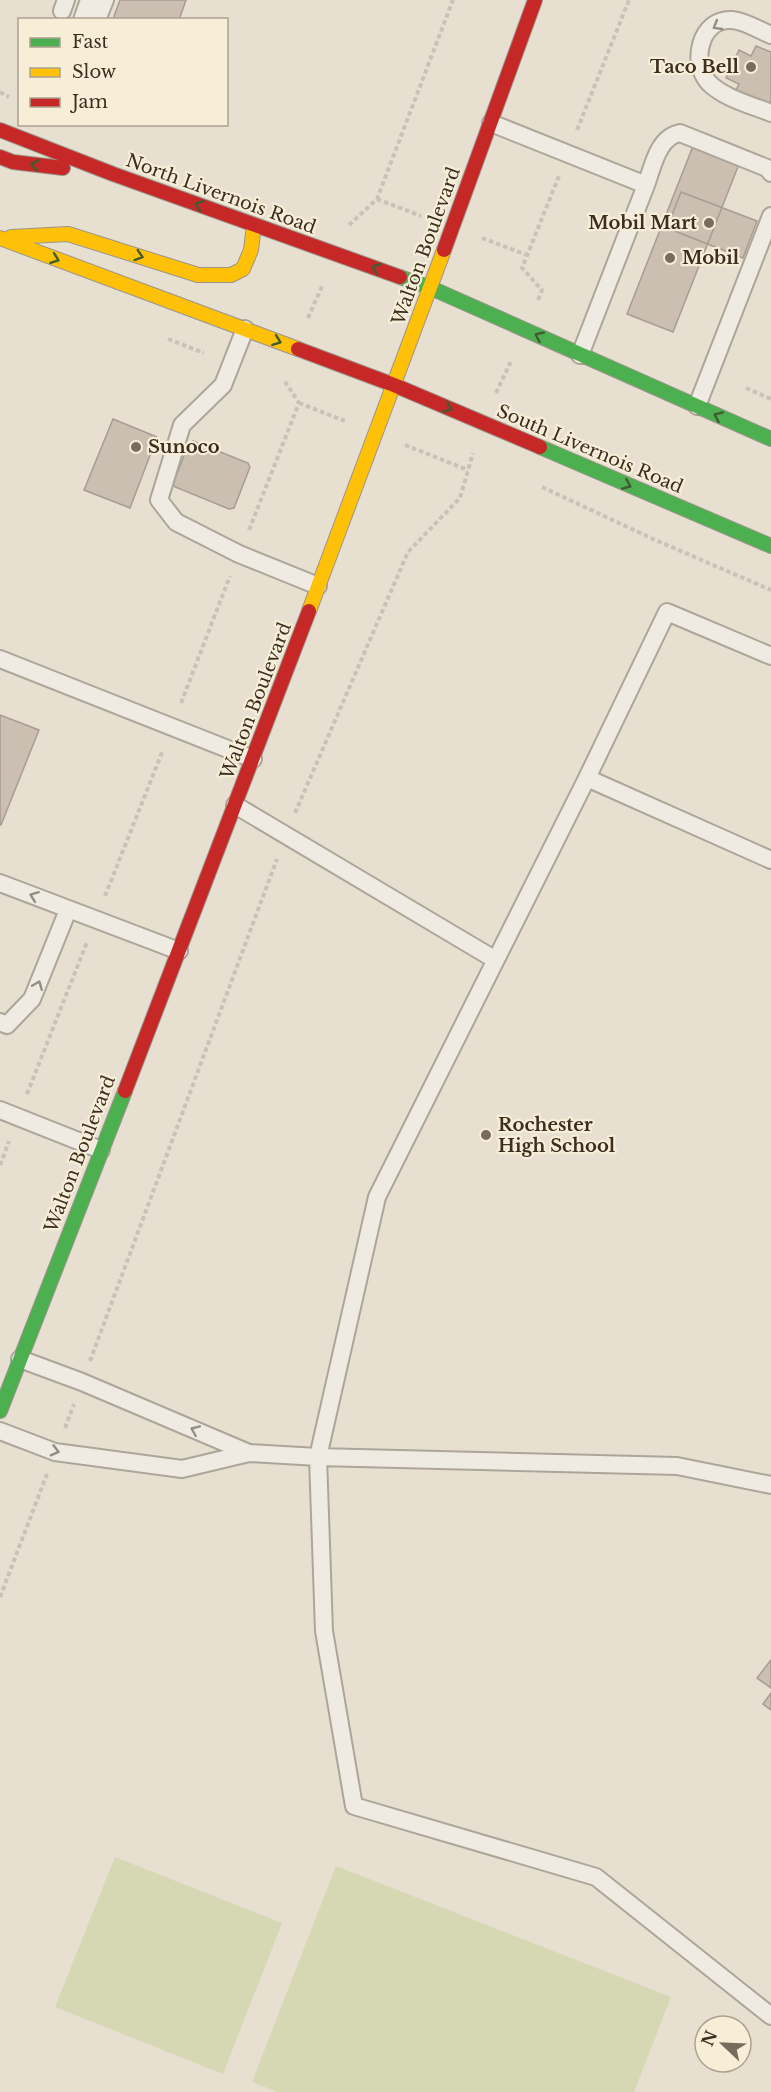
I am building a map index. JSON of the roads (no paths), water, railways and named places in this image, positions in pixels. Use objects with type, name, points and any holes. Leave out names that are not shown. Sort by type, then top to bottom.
[{"type":"main road","name":"Walton Boulevard","points":[[0,1411],[253,759],[431,288],[535,0]]},
{"type":"main road","name":"North Livernois Road","points":[[0,130],[24,132],[112,174],[431,288]]},
{"type":"main road","points":[[0,157],[13,162],[112,174]]},
{"type":"main road","points":[[0,238],[68,234],[198,275],[231,275],[243,268],[251,250],[254,225]]},
{"type":"main road","points":[[0,238],[394,385]]},
{"type":"main road","points":[[431,288],[771,439]]},
{"type":"main road","name":"South Livernois Road","points":[[394,385],[771,546]]},
{"type":"lane","points":[[83,18],[89,0]]},
{"type":"lane","points":[[98,18],[105,0]]},
{"type":"lane","points":[[771,35],[731,20],[721,22],[709,30],[702,41],[699,52],[703,75],[710,84],[720,91],[771,113]]},
{"type":"lane","points":[[491,123],[646,185]]},
{"type":"lane","points":[[580,355],[664,141],[672,134],[680,132],[767,168],[771,173]]},
{"type":"lane","points":[[697,406],[771,216]]},
{"type":"lane","points":[[245,329],[223,385],[182,424],[159,500],[176,522],[239,554],[318,586]]},
{"type":"lane","points":[[771,656],[667,612],[376,1197],[318,1457],[324,1631],[354,1806],[596,1877],[771,2016]]},
{"type":"lane","points":[[0,659],[253,759]]},
{"type":"lane","points":[[586,778],[771,860]]},
{"type":"lane","points":[[235,806],[494,959]]},
{"type":"lane","points":[[0,883],[179,951]]},
{"type":"lane","points":[[0,1022],[7,1025],[32,999],[68,910]]},
{"type":"lane","points":[[0,1110],[101,1150]]},
{"type":"lane","points":[[20,1359],[82,1382],[249,1453]]},
{"type":"lane","points":[[0,1431],[55,1452],[182,1469],[249,1453],[318,1457],[677,1466],[771,1485]]},
{"type":"place","name":"Taco Bell","points":[[751,67]]},
{"type":"place","name":"Mobil Mart","points":[[709,223]]},
{"type":"place","name":"Mobil","points":[[670,258]]},
{"type":"place","name":"Sunoco","points":[[136,447]]},
{"type":"place","name":"Rochester High School","points":[[486,1135]]}]
